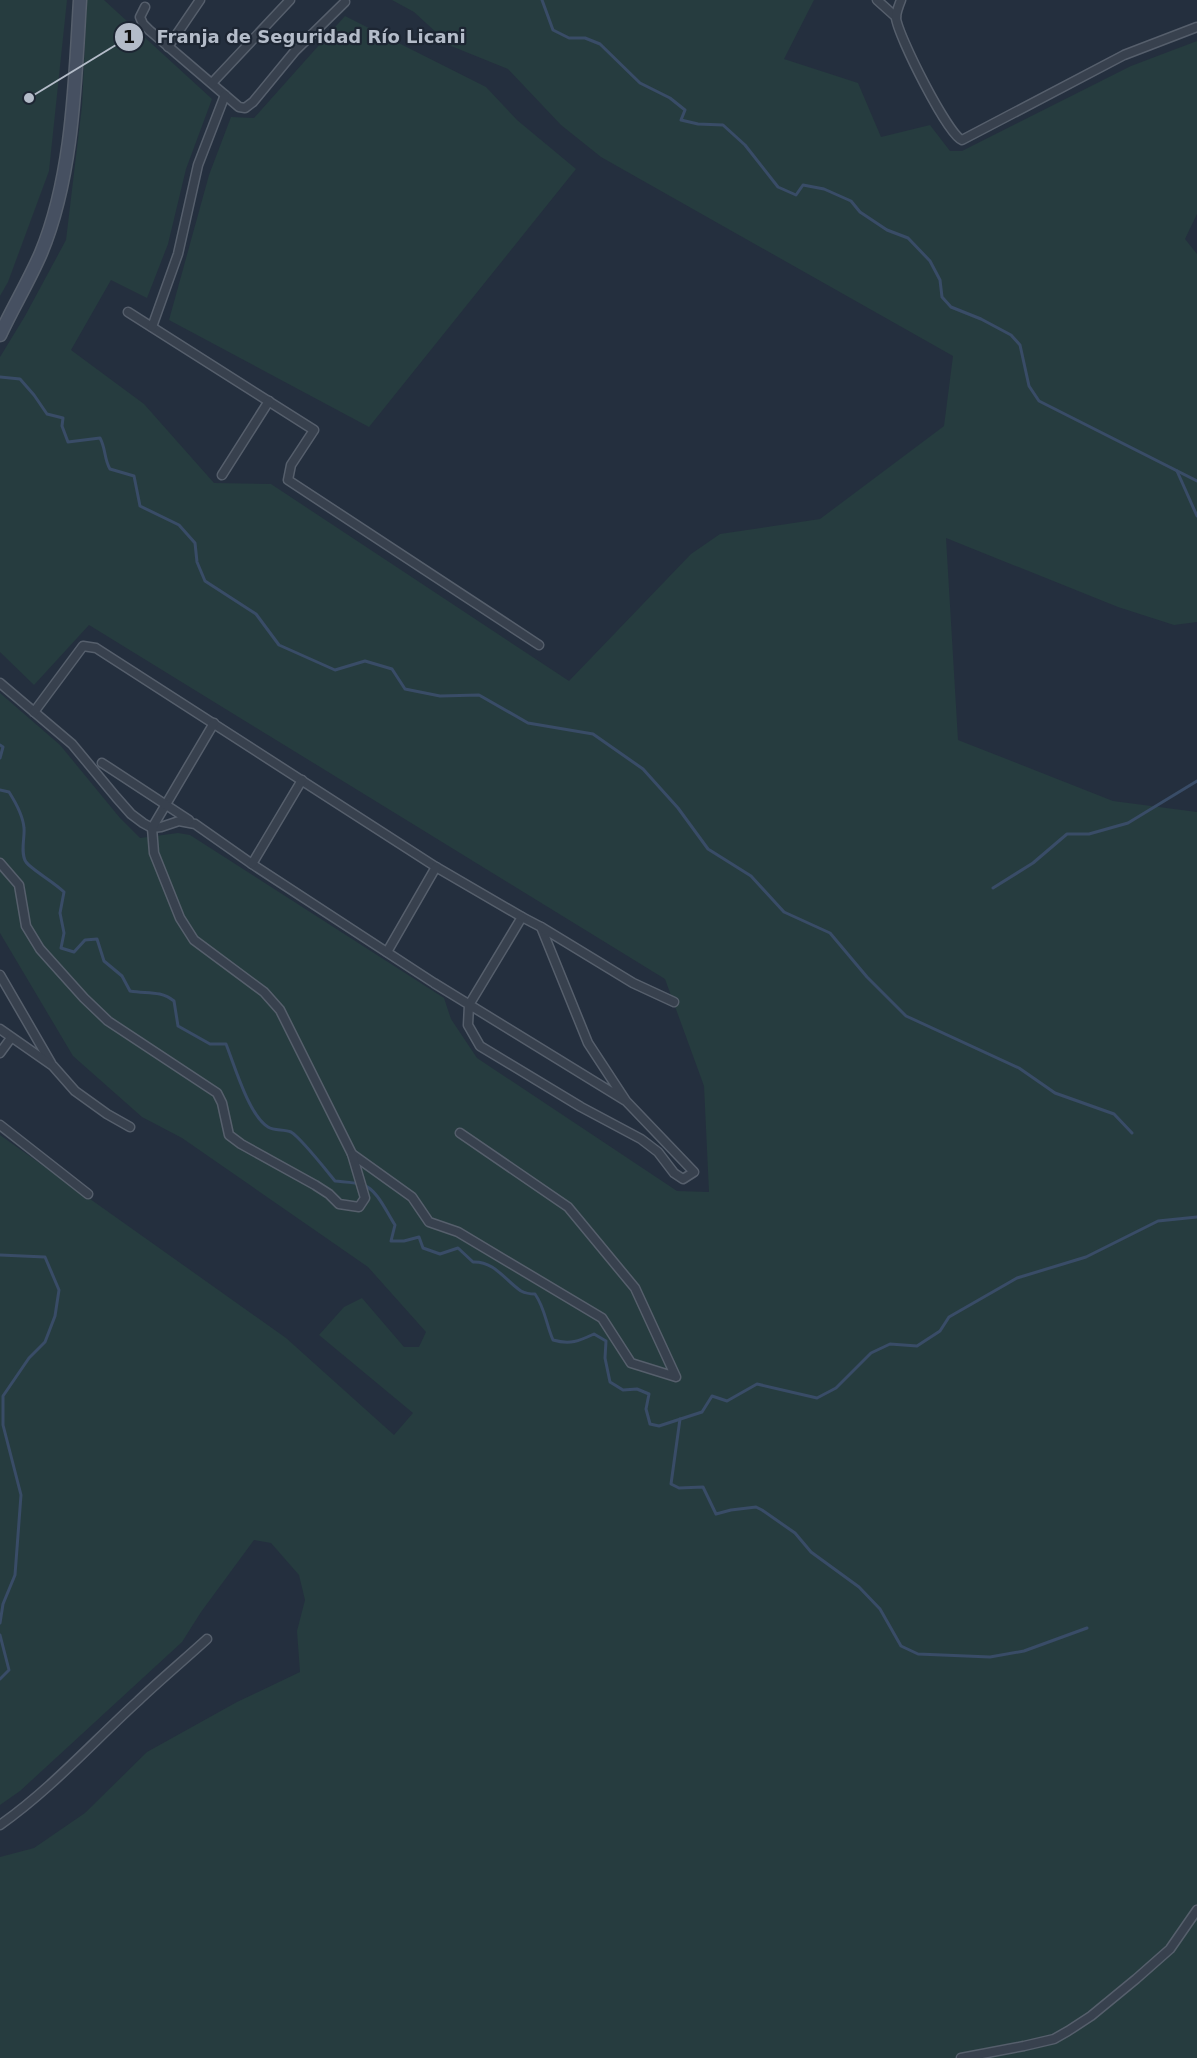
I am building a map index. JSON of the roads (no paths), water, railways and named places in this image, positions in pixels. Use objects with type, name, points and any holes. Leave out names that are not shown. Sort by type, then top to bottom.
[{"type":"main road","points":[[0,334],[41,253],[60,188],[76,76],[80,0]]},
{"type":"street","points":[[168,47],[200,0]]},
{"type":"street","points":[[212,83],[290,0]]},
{"type":"street","points":[[877,0],[896,17]]},
{"type":"street","points":[[901,0],[896,17],[903,42],[937,105],[957,138],[962,140],[1124,55],[1197,27]]},
{"type":"street","points":[[145,7],[140,17],[143,24],[239,108],[245,108],[253,102],[295,51],[345,2]]},
{"type":"street","points":[[153,327],[178,254],[198,165],[225,95]]},
{"type":"street","points":[[128,312],[314,430],[291,465],[288,480],[539,645]]},
{"type":"street","points":[[222,475],[269,401]]},
{"type":"street","points":[[34,712],[83,646],[90,646],[214,723],[436,867],[633,983],[674,1002]]},
{"type":"street","points":[[0,683],[72,744],[131,814],[152,828],[179,820],[195,824]]},
{"type":"street","points":[[0,863],[20,885],[26,926],[40,949],[84,999],[108,1021],[217,1093],[222,1102],[229,1135],[315,1185],[339,1204],[359,1207],[365,1198],[352,1154],[280,1010],[264,992],[194,940],[180,918],[154,853],[152,828],[214,723]]},
{"type":"street","points":[[102,764],[469,1005],[626,1101]]},
{"type":"street","points":[[252,864],[302,780]]},
{"type":"street","points":[[387,952],[436,867]]},
{"type":"street","points":[[522,917],[469,1005],[468,1025],[480,1046],[581,1107],[641,1139],[658,1152],[674,1173],[683,1179],[694,1172],[626,1101],[588,1043],[541,927]]},
{"type":"street","points":[[0,975],[53,1066],[75,1091],[130,1127]]},
{"type":"street","points":[[0,1029],[53,1066]]},
{"type":"street","points":[[0,1053],[11,1038]]},
{"type":"street","points":[[0,1125],[88,1194]]},
{"type":"street","points":[[352,1154],[412,1197],[429,1222],[458,1232],[602,1318],[631,1363],[676,1377],[635,1288],[568,1207],[460,1133]]},
{"type":"street","points":[[0,1825],[29,1804],[102,1737],[137,1701],[207,1639]]},
{"type":"street","points":[[961,2058],[1024,2046],[1054,2038],[1068,2031],[1109,2001],[1170,1949],[1197,1911]]},
{"type":"waterway","points":[[542,0],[553,30],[569,38],[585,38],[600,44],[640,83],[670,98],[685,110],[681,120],[698,124],[723,125],[745,145],[778,187],[796,195],[803,185],[824,189],[851,201],[860,212],[887,230],[908,238],[930,261],[940,280],[942,297],[951,307],[981,319],[1011,335],[1020,345],[1029,386],[1039,401],[1197,481]]},
{"type":"waterway","points":[[0,377],[20,379],[47,414],[63,418],[62,426],[68,442],[100,438],[110,469],[134,476],[140,506],[179,525],[195,543],[197,562],[205,581],[256,614],[279,645],[335,670],[365,661],[392,669],[405,689],[440,696],[479,695],[528,723],[593,734],[643,769],[678,808],[708,849],[751,876],[784,912],[830,933],[867,977],[906,1016],[1019,1068],[1055,1093],[1114,1114],[1132,1133]]},
{"type":"waterway","points":[[1177,471],[1197,516]]},
{"type":"waterway","points":[[0,745],[3,747],[0,758]]},
{"type":"waterway","points":[[993,888],[1033,863],[1067,834],[1089,834],[1128,823],[1197,781]]},
{"type":"waterway","points":[[0,790],[9,792],[21,814],[24,828],[23,854],[26,862],[64,892],[60,913],[64,933],[61,948],[74,952],[85,940],[97,939],[104,961],[122,976],[130,991],[158,994],[169,998],[174,1001],[178,1026],[210,1044],[226,1044],[248,1101],[261,1121],[270,1128],[288,1131],[295,1135],[335,1181],[360,1184],[373,1191],[395,1225],[391,1241],[404,1241],[419,1237],[423,1248],[440,1254],[458,1248],[473,1262],[493,1268],[521,1291],[535,1294],[553,1340],[574,1342],[594,1334],[606,1341],[605,1358],[610,1382],[623,1390],[637,1389],[649,1394],[646,1409],[650,1424],[659,1426],[702,1412],[712,1396],[727,1401],[757,1384],[817,1398],[836,1388],[871,1353],[890,1344],[917,1346],[940,1331],[949,1317],[1017,1278],[1086,1257],[1158,1221],[1197,1217]]},
{"type":"waterway","points":[[0,1255],[45,1257],[59,1290],[55,1316],[45,1342],[29,1358],[3,1396],[3,1425],[21,1495],[15,1575],[3,1604],[0,1623]]},
{"type":"waterway","points":[[680,1419],[671,1484],[679,1488],[703,1487],[716,1514],[756,1507],[795,1533],[811,1552],[859,1587],[880,1609],[901,1646],[918,1654],[990,1657],[1024,1651],[1087,1628]]},
{"type":"waterway","points":[[0,1635],[9,1670],[0,1679]]},
{"type":"place","name":"Franja de Seguridad Río Licani","points":[[29,98]]}]
